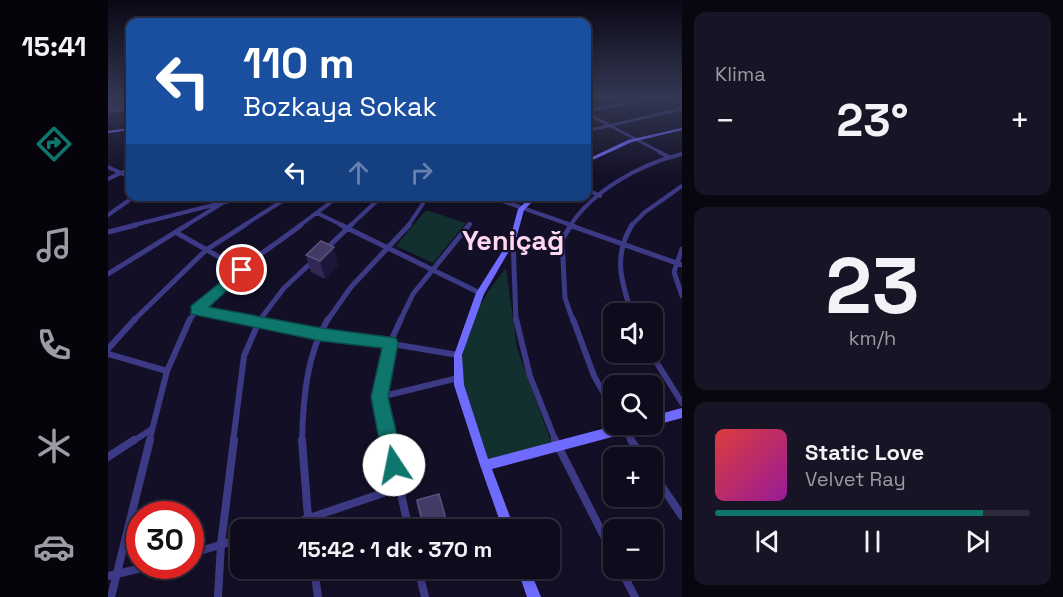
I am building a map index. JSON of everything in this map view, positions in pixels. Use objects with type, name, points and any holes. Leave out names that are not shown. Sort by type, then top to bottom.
[{"type":"street","points":[[591,130],[614,124]]},
{"type":"street","points":[[609,125],[669,157]]},
{"type":"street","points":[[108,131],[126,129]]},
{"type":"street","points":[[591,160],[636,139],[682,129]]},
{"type":"street","points":[[603,392],[594,376],[565,298],[562,240],[568,226],[581,209],[600,195],[627,176],[669,157],[682,154]]},
{"type":"street","points":[[108,167],[126,174]]},
{"type":"street","points":[[108,179],[123,172]]},
{"type":"street","points":[[628,303],[618,263],[620,242],[640,217],[682,186]]},
{"type":"street","points":[[591,191],[600,195]]},
{"type":"street","points":[[108,215],[128,201]]},
{"type":"street","points":[[108,274],[177,233],[220,204],[220,201]]},
{"type":"street","points":[[108,232],[231,201]]},
{"type":"street","points":[[108,349],[147,304],[206,250],[282,201]]},
{"type":"street","points":[[111,597],[111,576],[167,371],[183,331],[196,310],[242,270],[333,201]]},
{"type":"street","points":[[218,597],[221,544],[244,356],[258,322],[284,288],[377,201]]},
{"type":"street","points":[[308,519],[303,443],[307,376],[321,334],[341,300],[419,216],[426,201]]},
{"type":"street","points":[[501,201],[682,265]]},
{"type":"street","points":[[530,201],[521,209],[513,239],[513,294],[522,349],[559,447],[603,534]]},
{"type":"street","points":[[317,213],[480,292]]},
{"type":"street","points":[[406,519],[380,397],[390,343],[413,294],[470,224]]},
{"type":"street","points":[[177,233],[242,270]]},
{"type":"street","points":[[505,519],[484,465],[458,378],[458,356],[480,292],[513,239]]},
{"type":"street","points":[[682,249],[673,272],[682,296]]},
{"type":"street","points":[[196,310],[321,334],[390,343],[458,356]]},
{"type":"street","points":[[108,354],[167,371]]},
{"type":"street","points":[[657,363],[682,403]]},
{"type":"street","points":[[380,397],[458,378]]},
{"type":"street","points":[[663,419],[682,413]]},
{"type":"street","points":[[108,458],[152,428]]},
{"type":"street","points":[[484,465],[559,447],[603,433]]},
{"type":"street","points":[[311,519],[398,488]]},
{"type":"street","points":[[663,488],[682,516]]},
{"type":"street","points":[[204,549],[230,542]]},
{"type":"street","points":[[111,576],[126,572]]},
{"type":"street","points":[[316,579],[318,597]]},
{"type":"street","points":[[421,579],[425,597]]},
{"type":"street","points":[[528,579],[534,597]]},
{"type":"street","points":[[626,579],[635,597]]},
{"type":"green space","points":[[426,210],[466,223],[433,263],[396,246]]},
{"type":"green space","points":[[506,268],[517,348],[552,444],[483,460],[465,398],[462,363],[468,333],[480,305]]},
{"type":"building","points":[[321,241],[334,247],[320,261],[306,255]]},
{"type":"building","points":[[439,494],[446,519],[422,519],[417,500]]},
{"type":"district","name":"Yeniçağ","points":[[513,240]]},
{"type":"route","points":[[242,270],[220,286],[196,310],[321,334],[390,343],[380,397],[394,465]]}]
